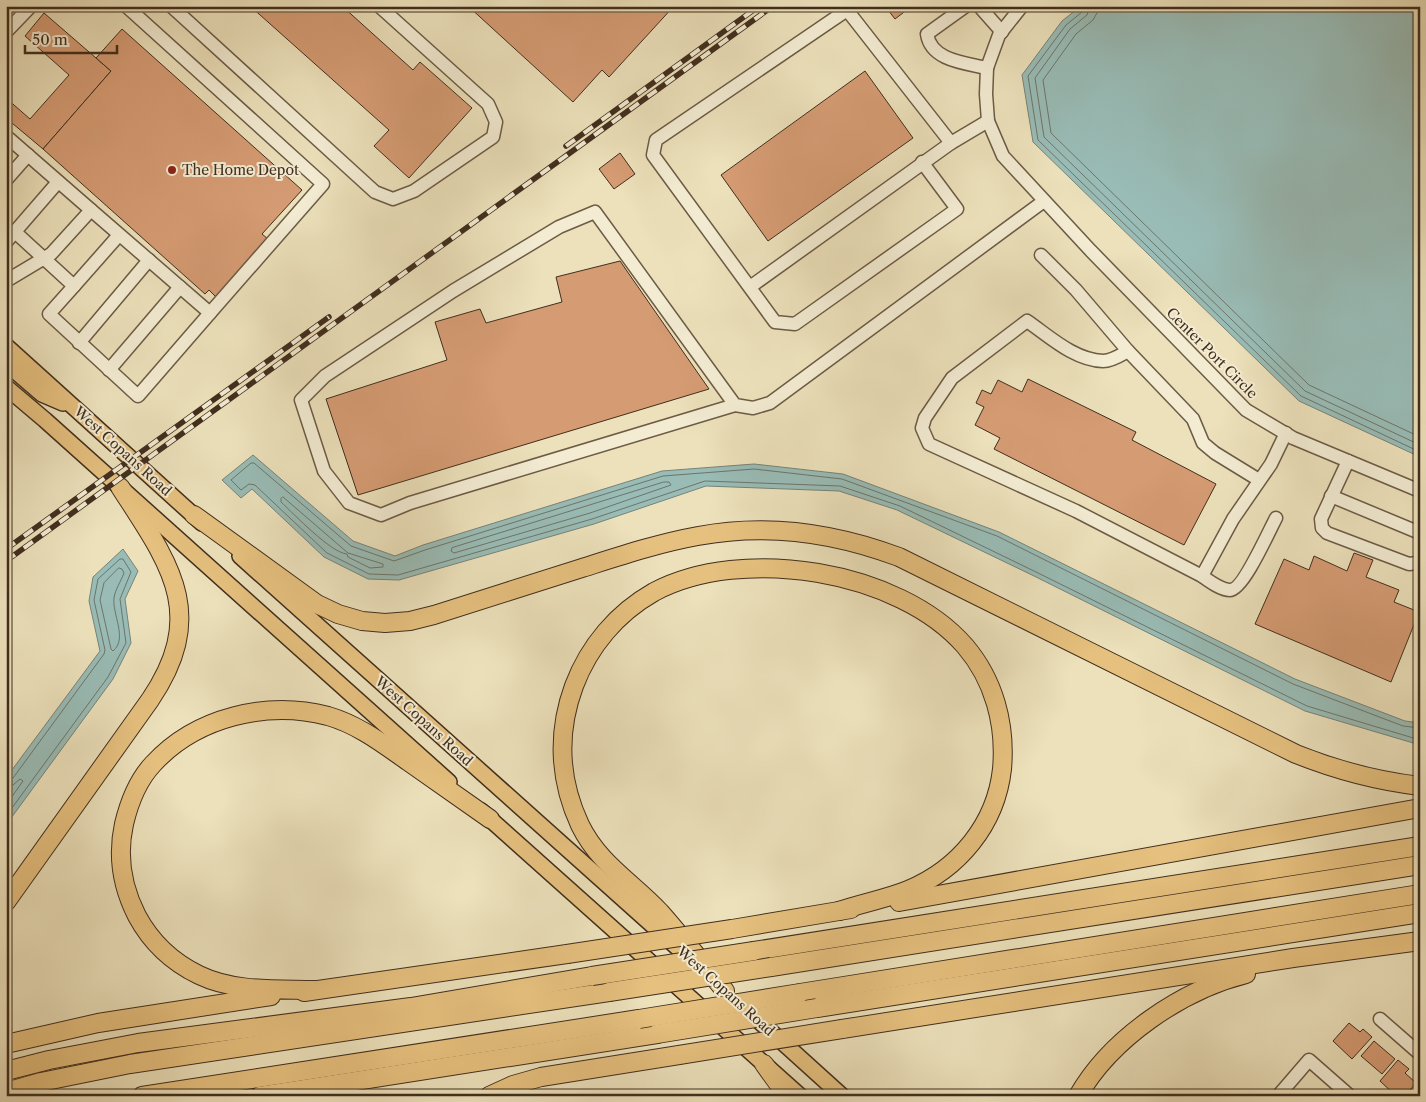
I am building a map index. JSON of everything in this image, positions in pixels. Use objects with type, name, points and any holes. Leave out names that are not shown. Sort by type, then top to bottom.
[{"type":"highway","points":[[6,902],[150,700],[164,678],[174,654],[178,633],[179,610],[174,581],[160,549],[120,487]]},
{"type":"highway","points":[[194,516],[327,610],[362,622],[385,624],[410,621],[434,615],[642,550],[698,536],[739,531],[783,531],[823,535],[880,550],[908,562],[1296,754],[1318,763],[1362,776],[1420,786]]},
{"type":"highway","points":[[725,991],[659,911],[606,863],[597,852],[581,827],[565,781],[562,752],[564,723],[577,680],[597,641],[640,600],[682,580],[715,572],[772,568],[825,574],[844,578],[879,590],[921,611],[963,644],[980,666],[997,705],[1003,747],[998,790],[986,822],[965,851],[949,867],[936,876],[902,892],[839,911]]},
{"type":"highway","points":[[314,990],[249,988],[212,980],[199,975],[173,959],[162,950],[146,930],[133,907],[125,884],[121,842],[130,803],[141,780],[153,764],[172,747],[194,732],[231,717],[271,710],[308,712],[338,720],[370,734],[490,818]]},
{"type":"highway","points":[[6,1044],[116,1020],[568,954],[889,903],[1420,808]]},
{"type":"highway","points":[[6,1071],[58,1058],[138,1043],[411,1008],[592,976],[1420,846]]},
{"type":"highway","points":[[6,1092],[50,1080],[130,1064],[609,992],[1420,865]]},
{"type":"highway","points":[[142,1096],[1420,894]]},
{"type":"highway","points":[[260,1096],[1420,913]]},
{"type":"highway","points":[[489,1096],[513,1084],[541,1077],[1293,958],[1420,941]]},
{"type":"highway","points":[[1078,1096],[1100,1066],[1120,1045],[1152,1018],[1180,1000],[1239,976],[1353,951]]},
{"type":"highway","points":[[764,1064],[787,1096]]},
{"type":"main road","name":"West Copans Road","points":[[6,346],[842,1096]]},
{"type":"main road","points":[[6,363],[42,394],[74,407]]},
{"type":"main road","name":"West Copans Road","points":[[6,387],[800,1096]]},
{"type":"street","points":[[6,32],[31,6]]},
{"type":"street","points":[[119,235],[49,314],[138,396],[323,184],[126,6]]},
{"type":"street","points":[[171,6],[375,192],[393,199],[414,191],[493,137],[496,122],[488,104],[379,6]]},
{"type":"street","points":[[966,6],[927,34],[928,44],[939,54],[957,62],[988,68]]},
{"type":"street","points":[[978,6],[1002,32]]},
{"type":"street","name":"Center Port Circle","points":[[1022,6],[999,35],[988,68],[986,94],[988,121],[1003,156],[1246,410],[1286,434],[1420,491]]},
{"type":"street","points":[[922,162],[957,209],[795,324],[775,322],[653,155],[656,140],[847,10],[951,143]]},
{"type":"street","points":[[750,287],[922,162],[988,121]]},
{"type":"street","points":[[6,136],[210,313]]},
{"type":"street","points":[[6,180],[28,155]]},
{"type":"street","points":[[6,242],[58,182]]},
{"type":"street","points":[[735,404],[595,212],[559,227],[453,291],[325,376],[301,400],[324,472],[349,503],[381,515],[410,503],[735,404],[753,408],[770,403],[1044,200]]},
{"type":"street","points":[[6,281],[51,254],[91,210]]},
{"type":"street","points":[[15,232],[74,286]]},
{"type":"street","points":[[1041,255],[1076,290],[1128,351],[1192,419],[1203,443],[1215,453],[1259,480]]},
{"type":"street","points":[[79,342],[149,260]]},
{"type":"street","points":[[109,370],[180,287]]},
{"type":"street","points":[[1128,351],[1116,358],[1103,361],[1082,356],[1064,347],[1027,320],[952,378],[925,418],[922,428],[929,444],[1076,511],[1218,586],[1230,590],[1236,588],[1244,578],[1276,518]]},
{"type":"street","points":[[1202,576],[1233,519],[1271,464],[1286,434]]},
{"type":"street","points":[[1348,461],[1321,520],[1322,528],[1327,532],[1409,564],[1417,563],[1420,560]]},
{"type":"street","points":[[1332,496],[1420,533]]},
{"type":"street","points":[[1380,1019],[1420,1054]]},
{"type":"street","points":[[1278,1096],[1309,1060],[1350,1096]]},
{"type":"water","points":[[1081,6],[1420,6],[1420,457],[1299,401],[1033,142],[1022,75],[1062,21]]},
{"type":"water","points":[[253,455],[353,541],[395,556],[423,545],[662,471],[754,464],[843,474],[999,532],[1295,679],[1405,721],[1420,723],[1420,745],[1305,711],[897,510],[839,491],[706,486],[594,524],[399,580],[368,579],[324,557],[252,489],[241,498],[222,480]]},
{"type":"water","points":[[123,549],[138,571],[125,599],[131,643],[113,679],[6,825],[6,778],[100,651],[89,601],[93,577]]},
{"type":"building","points":[[250,6],[342,6],[413,70],[420,62],[472,108],[409,178],[374,146],[389,130]]},
{"type":"building","points":[[468,6],[674,6],[609,77],[602,70],[573,102]]},
{"type":"building","points":[[885,6],[912,6],[895,19]]},
{"type":"building","points":[[44,13],[111,71],[43,149],[6,118],[6,98],[30,119],[69,75],[25,36]]},
{"type":"building","name":"The Home Depot","points":[[122,29],[302,190],[262,234],[268,239],[216,297],[209,290],[205,294],[43,149],[111,71],[96,58]]},
{"type":"building","points":[[865,71],[913,138],[768,241],[721,175]]},
{"type":"building","points":[[620,153],[635,174],[614,189],[599,169]]},
{"type":"building","points":[[620,261],[709,389],[358,495],[326,399],[447,360],[435,322],[480,309],[486,323],[562,302],[556,277]]},
{"type":"building","points":[[1028,379],[1136,432],[1132,440],[1216,484],[1184,545],[994,449],[1000,438],[975,425],[984,407],[976,403],[982,390],[991,394],[998,380],[1022,392]]},
{"type":"building","points":[[1354,553],[1373,560],[1366,577],[1399,590],[1394,602],[1419,612],[1391,682],[1255,624],[1284,559],[1309,570],[1314,556],[1347,571]]},
{"type":"building","points":[[1349,1023],[1360,1032],[1363,1029],[1372,1037],[1352,1059],[1333,1041]]},
{"type":"building","points":[[1374,1041],[1395,1059],[1382,1074],[1361,1056]]},
{"type":"building","points":[[1398,1060],[1409,1069],[1405,1073],[1416,1083],[1405,1096],[1396,1096],[1380,1081]]},
{"type":"railway","points":[[566,146],[759,6]]},
{"type":"railway","points":[[6,561],[773,6]]},
{"type":"railway","points":[[6,549],[329,317]]},
{"type":"place","name":"The Home Depot","points":[[172,170]]}]
